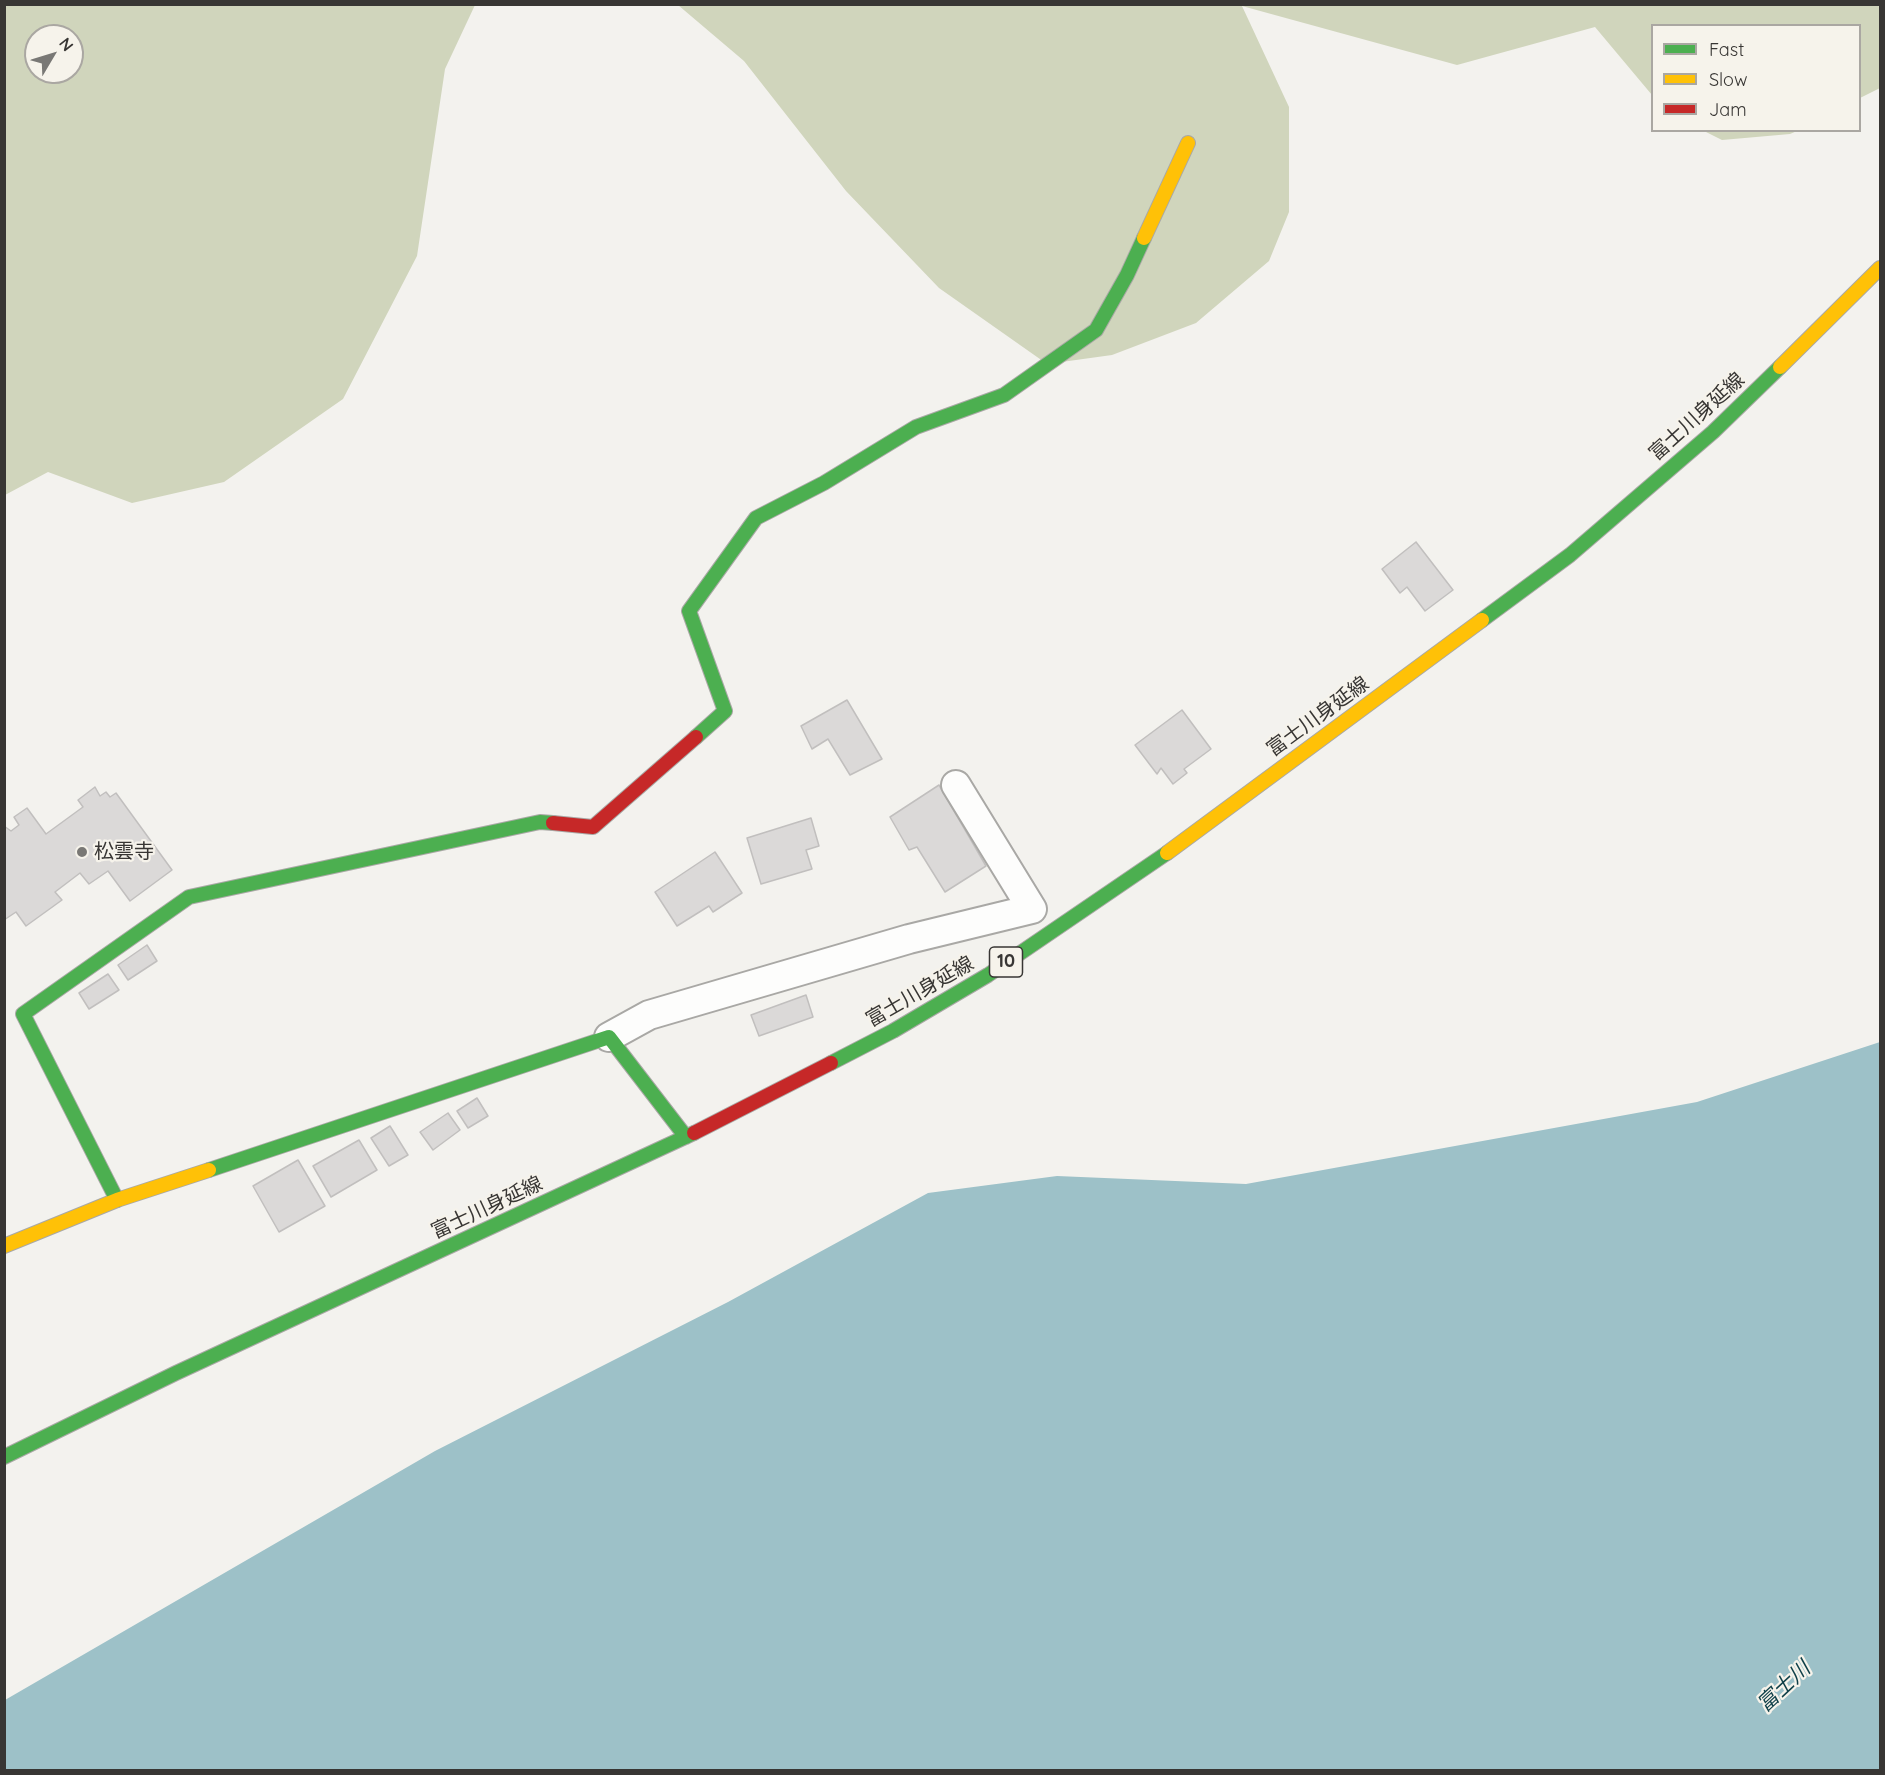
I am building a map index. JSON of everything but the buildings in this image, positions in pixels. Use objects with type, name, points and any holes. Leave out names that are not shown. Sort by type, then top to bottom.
[{"type":"street","points":[[117,1200],[14,1019],[189,897],[540,822],[593,827],[725,711],[689,611],[756,518],[824,483],[916,427],[1004,395],[1096,330],[1127,275],[1188,142]]},
{"type":"street","name":"富士川身延線","points":[[4,1457],[187,1368],[686,1137],[894,1031],[988,975],[1172,849],[1570,555],[1713,432],[1881,268]]},
{"type":"street","points":[[4,1246],[117,1200],[609,1037],[649,1015],[909,939],[1032,909],[956,785]]},
{"type":"street","points":[[609,1037],[686,1137]]},
{"type":"green space","points":[[5,4],[475,5],[445,69],[417,256],[343,399],[224,482],[132,503],[48,472],[5,495]]},
{"type":"green space","points":[[678,5],[1880,5],[1880,88],[1861,98],[1861,24],[1651,24],[1651,94],[1595,27],[1457,65],[1242,6],[1289,107],[1289,212],[1269,261],[1196,323],[1112,355],[1047,364],[939,288],[846,191],[744,61]]},
{"type":"green space","points":[[1706,132],[1795,132],[1790,134],[1722,140]]},
{"type":"water","name":"富士川","points":[[1880,1042],[1880,1770],[5,1770],[5,1700],[435,1451],[728,1302],[928,1193],[1057,1176],[1246,1184],[1697,1102]]},
{"type":"traffic: fast","points":[[696,737],[725,711],[689,611],[756,518],[824,483],[916,427],[1004,395],[1096,330],[1127,275],[1144,238]]},
{"type":"traffic: fast","points":[[1482,620],[1570,555],[1713,432],[1780,367]]},
{"type":"traffic: fast","points":[[117,1200],[23,1014],[189,897],[540,822],[553,823]]},
{"type":"traffic: fast","points":[[831,1063],[893,1031],[988,975],[1167,853]]},
{"type":"traffic: fast","points":[[209,1170],[609,1037],[686,1137]]},
{"type":"traffic: fast","points":[[4,1457],[176,1373],[694,1133]]},
{"type":"traffic: slow","points":[[1144,238],[1188,143]]},
{"type":"traffic: slow","points":[[1780,367],[1880,268]]},
{"type":"traffic: slow","points":[[1167,853],[1482,620]]},
{"type":"traffic: slow","points":[[4,1246],[117,1200],[209,1170]]},
{"type":"traffic: jam","points":[[553,823],[593,827],[696,737]]},
{"type":"traffic: jam","points":[[694,1133],[831,1063]]},
{"type":"place","name":"松雲寺","points":[[82,852]]}]
